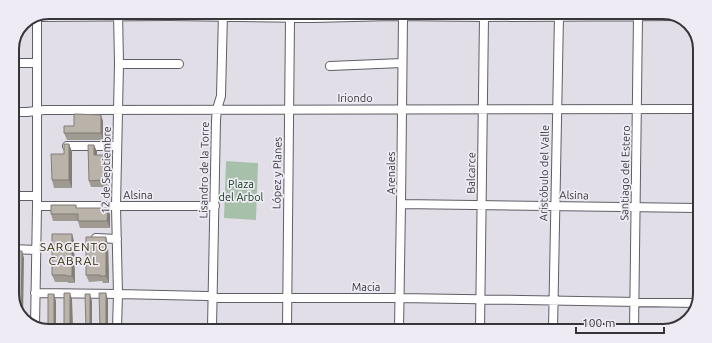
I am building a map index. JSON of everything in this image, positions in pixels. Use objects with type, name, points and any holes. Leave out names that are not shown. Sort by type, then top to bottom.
[{"type":"street","name":"12 de Septiembre","points":[[117,324],[116,206],[119,64],[118,19]]},
{"type":"street","name":"Lisandro de la Torre","points":[[212,324],[216,120],[217,109],[221,96],[223,19]]},
{"type":"street","name":"López y Planes","points":[[287,324],[290,19]]},
{"type":"street","name":"Arenales","points":[[399,324],[403,19]]},
{"type":"street","name":"Balcarce","points":[[480,324],[484,19]]},
{"type":"street","name":"Aristóbulo del Valle","points":[[553,324],[559,19]]},
{"type":"street","name":"Santiago del Estero","points":[[634,324],[638,19]]},
{"type":"street","points":[[35,320],[37,206],[37,22]]},
{"type":"street","points":[[19,63],[37,64]]},
{"type":"street","points":[[119,64],[180,64]]},
{"type":"street","points":[[330,66],[402,64]]},
{"type":"street","name":"Iriondo","points":[[19,112],[37,110],[217,109],[693,109]]},
{"type":"street","points":[[67,146],[117,146]]},
{"type":"street","points":[[19,196],[36,196]]},
{"type":"street","name":"Alsina","points":[[401,204],[693,208]]},
{"type":"street","name":"Alsina","points":[[37,206],[215,206]]},
{"type":"street","points":[[89,238],[117,239]]},
{"type":"street","points":[[19,249],[36,250]]},
{"type":"street","name":"Macia","points":[[35,293],[118,294],[222,298],[400,298],[691,303]]},
{"type":"green space","name":"Plaza del Arbol","points":[[226,161],[258,163],[256,220],[224,218]]},
{"type":"building","points":[[74,114],[101,115],[101,133],[64,133],[64,126],[74,126]]},
{"type":"building","points":[[64,144],[69,144],[69,180],[52,180],[51,154],[64,154]]},
{"type":"building","points":[[88,145],[94,145],[94,155],[107,155],[107,182],[100,182],[100,180],[89,181]]},
{"type":"building","points":[[51,205],[76,205],[76,208],[108,208],[107,221],[78,221],[78,214],[51,214]]},
{"type":"building","points":[[52,234],[72,234],[72,276],[52,275]]},
{"type":"building","points":[[86,237],[106,237],[106,276],[86,275]]},
{"type":"building","points":[[19,251],[22,251],[21,305],[19,295]]},
{"type":"building","points":[[64,293],[70,293],[70,324],[64,324]]},
{"type":"building","points":[[99,293],[106,293],[106,324],[100,324]]},
{"type":"building","points":[[48,294],[54,294],[54,324],[48,324]]},
{"type":"building","points":[[85,294],[90,294],[90,324],[86,324]]},
{"type":"district","name":"SARGENTO CABRAL","points":[[74,253]]}]
